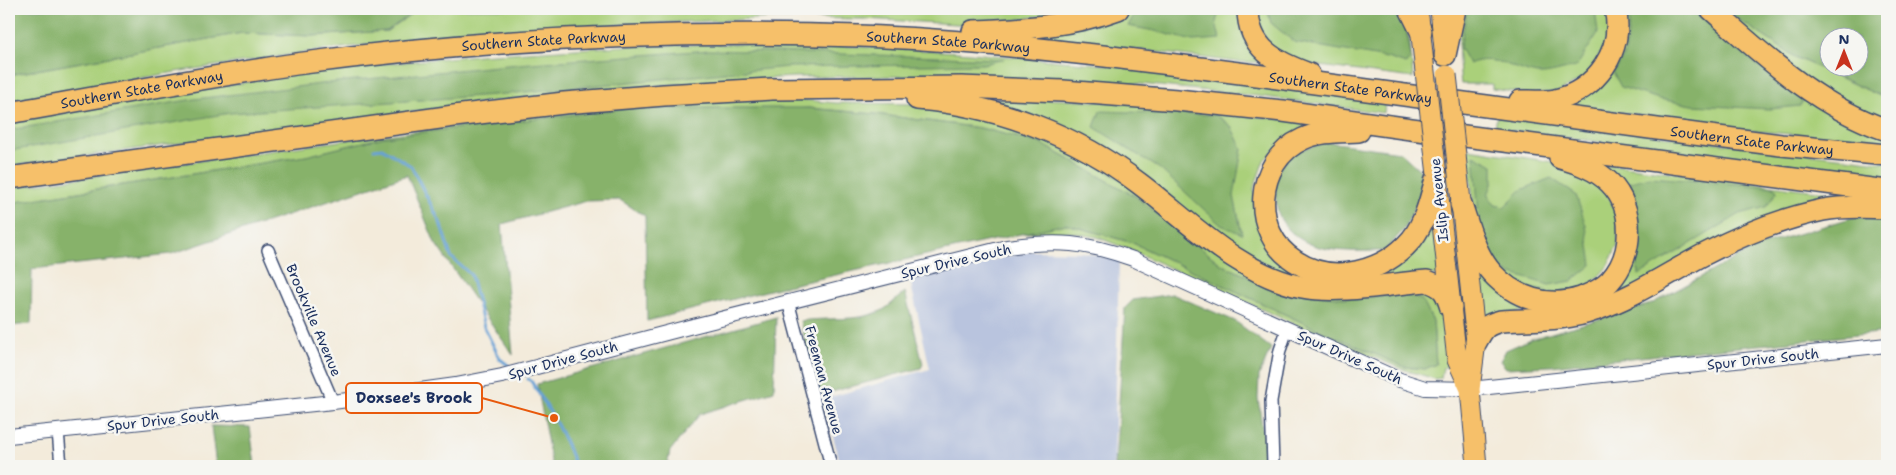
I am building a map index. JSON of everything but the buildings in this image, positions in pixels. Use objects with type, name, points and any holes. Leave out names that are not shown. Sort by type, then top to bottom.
[{"type":"highway","points":[[859,36],[1004,30],[1059,24],[1118,9]]},
{"type":"highway","points":[[1248,9],[1248,23],[1255,40],[1268,54],[1286,66],[1355,89]]},
{"type":"highway","points":[[1410,9],[1421,31]]},
{"type":"highway","points":[[1446,65],[1455,9]]},
{"type":"highway","points":[[1462,103],[1555,100],[1579,91],[1598,76],[1610,59],[1616,38],[1618,18],[1615,9]]},
{"type":"highway","points":[[1711,9],[1771,63],[1808,90],[1844,112],[1887,130]]},
{"type":"highway","name":"Southern State Parkway","points":[[9,113],[296,64],[419,51],[536,41],[637,36],[859,36],[956,41],[1136,59],[1781,145],[1887,155]]},
{"type":"highway","points":[[9,178],[454,116],[654,96],[772,89],[961,87],[1062,91],[1284,111],[1887,191]]},
{"type":"highway","points":[[772,89],[930,100],[974,107],[1020,119],[1064,138],[1102,158],[1139,183],[1244,264],[1274,278],[1303,287],[1338,289],[1427,281],[1437,284],[1446,292],[1451,308]]},
{"type":"highway","points":[[1411,129],[1323,133],[1302,139],[1285,151],[1272,166],[1265,185],[1263,206],[1266,227],[1279,246],[1294,261],[1317,271],[1338,273],[1360,272],[1380,264],[1399,251],[1412,238],[1424,220],[1437,175]]},
{"type":"highway","points":[[1461,204],[1479,255],[1491,272],[1508,288],[1527,298],[1548,303],[1570,302],[1592,294],[1610,281],[1621,264],[1628,243],[1628,222],[1622,202],[1611,184],[1596,172],[1574,162],[1512,142]]},
{"type":"highway","points":[[1476,342],[1484,327],[1492,323],[1562,318],[1593,311],[1625,299],[1702,255],[1742,235],[1781,221],[1825,210],[1887,208]]},
{"type":"main road","name":"Islip Avenue","points":[[1418,9],[1457,360],[1470,390]]},
{"type":"main road","name":"Islip Avenue","points":[[1440,9],[1476,342],[1470,390],[1477,466]]},
{"type":"street","name":"Spur Drive South","points":[[9,436],[333,402],[456,385],[502,376],[788,301],[1007,248],[1032,244],[1079,244],[1110,251],[1133,259],[1400,380],[1425,388],[1470,390],[1887,345]]},
{"type":"street","name":"Brookville Avenue","points":[[268,250],[333,402]]},
{"type":"street","name":"Freeman Avenue","points":[[788,301],[831,466]]},
{"type":"street","points":[[1273,466],[1272,401],[1280,350],[1287,330]]},
{"type":"street","points":[[58,431],[62,466]]},
{"type":"shaded area","points":[[1031,251],[1081,252],[1119,260],[1114,466],[841,466],[823,399],[930,369],[910,280]]},
{"type":"green space","points":[[9,9],[418,9],[387,31],[311,36],[242,33],[9,75]]},
{"type":"green space","points":[[418,9],[1097,9],[975,25],[865,19],[777,18],[609,25],[416,39],[308,52],[181,71],[9,101],[9,75],[242,33],[311,36],[387,31]]},
{"type":"green space","points":[[1130,9],[1239,9],[1260,57],[1258,62],[1238,62],[1043,38],[1044,30],[1094,21]]},
{"type":"green space","points":[[1137,9],[1220,9],[1216,22],[1220,39],[1193,41],[1128,26]]},
{"type":"green space","points":[[1251,9],[1402,9],[1410,42],[1413,78],[1297,63],[1272,52]]},
{"type":"green space","points":[[1267,9],[1402,9],[1411,56],[1406,64],[1387,58],[1294,42],[1271,23]]},
{"type":"green space","points":[[1464,9],[1609,9],[1610,37],[1586,77],[1558,92],[1531,94],[1492,89],[1492,84],[1461,84],[1459,46],[1460,27]]},
{"type":"green space","points":[[1467,9],[1595,9],[1598,33],[1576,67],[1537,74],[1495,61],[1478,61],[1469,64],[1460,48]]},
{"type":"green space","points":[[1622,9],[1703,9],[1887,134],[1887,143],[1746,130],[1563,104],[1584,91]]},
{"type":"green space","points":[[1628,9],[1696,9],[1737,49],[1803,100],[1800,106],[1770,109],[1692,105],[1659,99],[1621,87],[1613,72],[1625,54],[1629,25]]},
{"type":"green space","points":[[1718,9],[1729,9],[1738,19],[1795,57],[1818,68],[1818,78],[1841,78],[1887,99],[1887,122],[1816,88]]},
{"type":"green space","points":[[1729,9],[1887,9],[1887,99],[1841,78],[1868,78],[1868,28],[1818,28],[1818,68],[1795,57],[1738,19]]},
{"type":"green space","points":[[790,43],[957,52],[1130,67],[1385,101],[1384,113],[1258,96],[1131,83],[959,76],[794,77],[632,87],[485,102],[9,166],[9,122],[320,70],[479,55],[626,46]]},
{"type":"green space","points":[[710,50],[1004,59],[983,64],[788,67],[494,95],[230,113],[9,151],[9,130],[195,99],[346,81],[518,64]]},
{"type":"green space","points":[[784,98],[836,103],[920,104],[987,116],[1108,168],[1267,281],[1429,285],[1440,294],[1447,367],[1443,368],[1441,378],[1435,379],[1405,370],[1317,334],[1135,252],[1097,237],[1068,232],[1025,233],[1066,224],[1133,243],[1312,327],[1405,367],[1425,369],[1436,364],[1433,321],[1345,298],[1275,289],[1221,264],[1135,196],[1040,143],[980,128],[875,114],[808,108],[384,137],[307,156],[9,203],[9,188],[354,139],[629,106]]},
{"type":"green space","points":[[996,99],[1112,102],[1306,122],[1305,129],[1286,139],[1264,160],[1254,188],[1256,218],[1273,250],[1354,277],[1426,226],[1431,230],[1438,229],[1443,274],[1347,283],[1284,275],[995,106]]},
{"type":"green space","points":[[628,108],[808,108],[875,114],[980,128],[1040,143],[1135,196],[1221,264],[1275,289],[1345,298],[1405,295],[1422,300],[1433,321],[1436,364],[1425,369],[1405,367],[1312,327],[1133,243],[1066,224],[782,287],[647,321],[645,216],[620,200],[587,201],[502,224],[513,355],[435,243],[407,175],[171,254],[32,269],[31,324],[9,326],[9,203],[306,156],[384,137]]},
{"type":"green space","points":[[1100,111],[1216,115],[1231,126],[1242,149],[1234,196],[1242,234],[1221,225],[1160,169],[1094,127]]},
{"type":"green space","points":[[1497,116],[1887,163],[1887,180],[1495,128]]},
{"type":"green space","points":[[1329,142],[1400,152],[1421,171],[1420,196],[1404,229],[1385,251],[1341,251],[1313,245],[1300,239],[1289,230],[1280,218],[1274,176],[1292,152]]},
{"type":"green space","points":[[1468,149],[1573,165],[1608,193],[1617,218],[1618,245],[1607,267],[1591,285],[1568,294],[1539,295],[1497,272],[1476,228]]},
{"type":"green space","points":[[1474,155],[1493,165],[1493,181],[1488,195],[1495,205],[1504,207],[1521,190],[1551,178],[1576,195],[1586,226],[1592,265],[1572,281],[1549,285],[1502,271],[1480,229]]},
{"type":"green space","points":[[1607,164],[1848,195],[1846,202],[1619,294],[1485,318],[1480,312],[1477,261],[1490,281],[1588,299],[1629,249],[1604,171]]},
{"type":"green space","points":[[1650,177],[1775,187],[1777,192],[1766,207],[1740,214],[1639,275],[1637,259],[1639,229],[1630,182]]},
{"type":"green space","points":[[1854,217],[1887,218],[1887,332],[1551,366],[1506,368],[1500,361],[1506,350],[1531,339],[1651,304],[1758,246]]},
{"type":"green space","points":[[905,292],[923,364],[921,368],[820,395],[800,321],[862,317],[881,311]]},
{"type":"green space","points":[[1172,294],[1235,321],[1271,348],[1259,376],[1258,398],[1266,455],[1259,466],[1115,466],[1125,308],[1133,300]]},
{"type":"green space","points":[[776,317],[774,391],[700,414],[670,451],[667,466],[552,466],[537,384]]},
{"type":"green space","points":[[211,426],[250,427],[255,466],[216,466]]},
{"type":"waterway","points":[[374,149],[382,148],[411,166],[440,222],[451,257],[471,275],[484,327],[500,359],[508,365]]},
{"type":"waterway","points":[[528,379],[556,422],[575,466]]},
{"type":"place","name":"Doxsee's Brook","points":[[554,418]]}]
